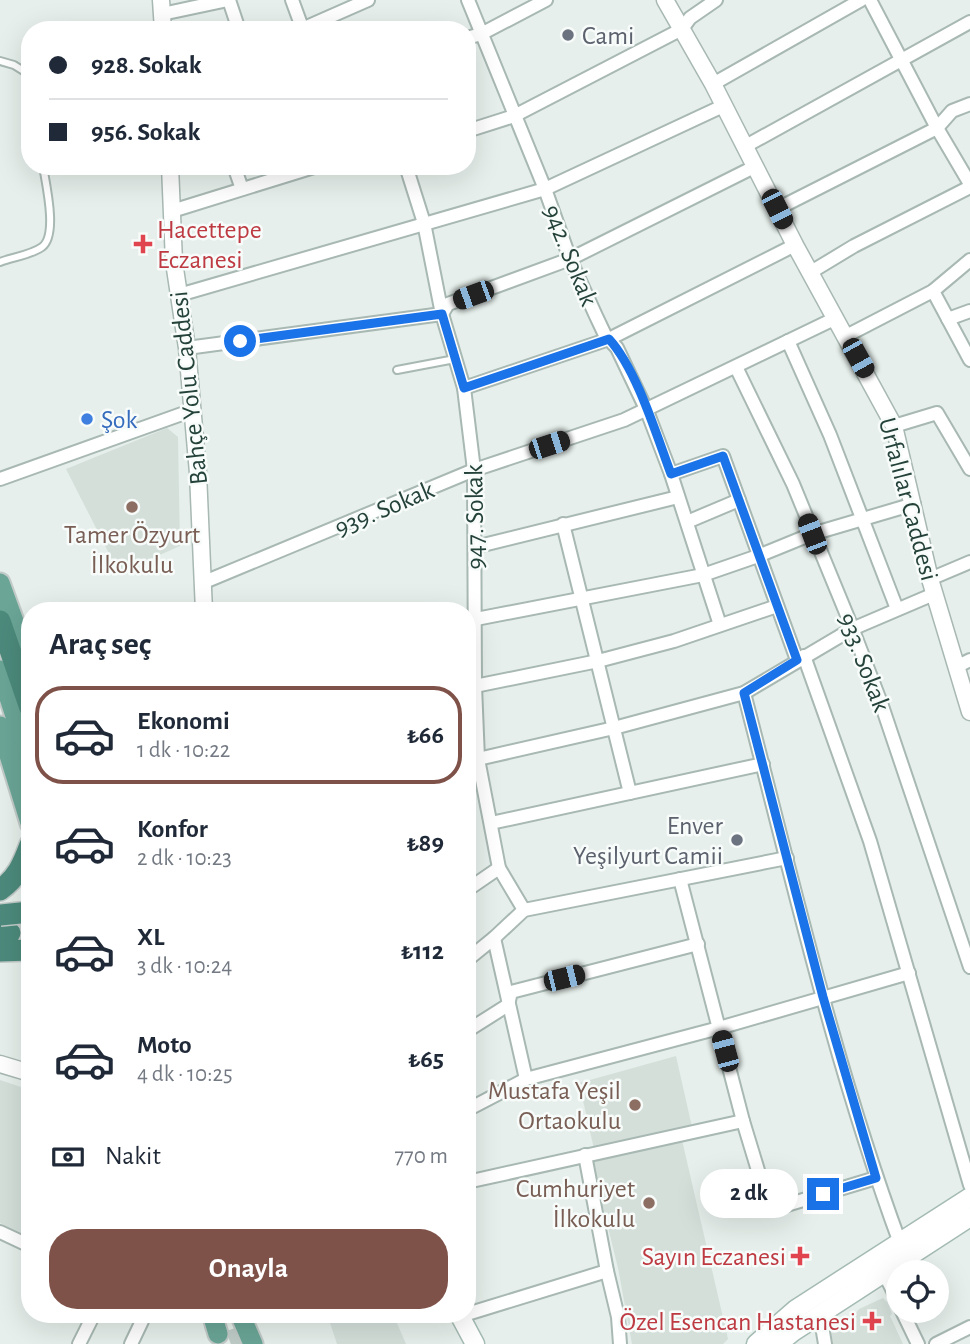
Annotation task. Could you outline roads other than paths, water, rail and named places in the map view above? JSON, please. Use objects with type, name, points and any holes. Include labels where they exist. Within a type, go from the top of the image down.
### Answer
[{"type":"highway","points":[[0,621],[21,682]]},
{"type":"highway","points":[[0,890],[13,880],[21,868]]},
{"type":"highway","points":[[0,903],[21,908]]},
{"type":"main road","points":[[0,583],[21,640]]},
{"type":"main road","points":[[0,670],[21,734]]},
{"type":"main road","points":[[0,726],[21,794]]},
{"type":"main road","points":[[756,1344],[796,1309],[970,1197]]},
{"type":"main road","points":[[778,1344],[970,1217]]},
{"type":"main road","points":[[231,1323],[253,1344]]},
{"type":"main road","points":[[466,1323],[475,1344]]},
{"type":"street","points":[[162,15],[229,0],[236,21]]},
{"type":"street","points":[[292,0],[299,21]]},
{"type":"street","points":[[320,21],[368,0]]},
{"type":"street","name":"942. Sokak","points":[[468,0],[545,189],[570,259],[596,316],[617,348],[647,411],[671,474],[720,625]]},
{"type":"street","points":[[476,35],[547,0]]},
{"type":"street","name":"Urfalılar Caddesi","points":[[665,0],[713,84],[795,245],[894,426],[932,587],[963,664],[969,707]]},
{"type":"street","points":[[476,128],[514,116],[682,29],[690,18],[716,0]]},
{"type":"street","points":[[713,84],[861,0]]},
{"type":"street","points":[[811,272],[854,246],[970,186],[870,0]]},
{"type":"street","points":[[744,147],[970,22]]},
{"type":"street","points":[[777,209],[937,128],[952,111],[970,104]]},
{"type":"street","points":[[179,295],[545,189],[723,106]]},
{"type":"street","points":[[187,348],[442,314],[449,304],[570,259],[754,167]]},
{"type":"street","name":"Bahçe Yolu Caddesi","points":[[170,175],[174,262],[187,348],[198,473],[203,602]]},
{"type":"street","points":[[237,175],[242,189]]},
{"type":"street","points":[[172,211],[288,175]]},
{"type":"street","name":"947. Sokak","points":[[409,175],[424,223],[442,314],[464,388],[474,470],[476,602]]},
{"type":"street","points":[[464,388],[609,339],[795,245]]},
{"type":"street","points":[[846,336],[933,291],[970,260]]},
{"type":"street","points":[[933,291],[970,360]]},
{"type":"street","points":[[948,319],[970,311]]},
{"type":"street","name":"939. Sokak","points":[[202,583],[474,470],[647,411],[836,318]]},
{"type":"street","points":[[788,341],[830,435],[897,609]]},
{"type":"street","name":"933. Sokak","points":[[736,367],[775,443],[881,703],[970,967]]},
{"type":"street","points":[[0,478],[193,411]]},
{"type":"street","points":[[894,426],[937,414],[970,469]]},
{"type":"street","points":[[671,474],[723,456],[777,606],[801,658],[870,841],[970,1185]]},
{"type":"street","points":[[475,547],[678,497]]},
{"type":"street","points":[[687,522],[739,500]]},
{"type":"street","points":[[476,619],[703,575],[812,534],[914,504]]},
{"type":"street","points":[[563,524],[630,793]]},
{"type":"street","points":[[478,759],[614,728],[744,693],[852,629],[897,609],[970,562]]},
{"type":"street","points":[[476,686],[598,662],[674,641],[777,606]]},
{"type":"street","points":[[744,693],[823,997],[876,1178],[900,1242]]},
{"type":"street","name":"947. Sokak","points":[[476,710],[478,759],[499,868],[524,910]]},
{"type":"street","points":[[491,823],[763,764]]},
{"type":"street","points":[[476,953],[524,910],[787,858]]},
{"type":"street","points":[[476,884],[499,868]]},
{"type":"street","points":[[680,879],[743,1121],[770,1210],[876,1178]]},
{"type":"street","points":[[494,939],[526,1079]]},
{"type":"street","points":[[476,1025],[508,1005],[510,992],[698,944]]},
{"type":"street","points":[[476,1105],[526,1079],[719,1028],[909,973]]},
{"type":"street","points":[[0,1064],[21,1070]]},
{"type":"street","points":[[476,1180],[743,1121]]},
{"type":"street","points":[[585,1155],[618,1317],[620,1344]]},
{"type":"street","points":[[0,1232],[21,1242]]},
{"type":"street","points":[[476,1311],[607,1271]]},
{"type":"street","points":[[884,1273],[886,1277]]},
{"type":"street","points":[[820,1314],[825,1344]]},
{"type":"street","points":[[79,1344],[90,1323]]},
{"type":"street","points":[[131,1344],[141,1323]]},
{"type":"street","points":[[908,1323],[918,1344]]},
{"type":"street","points":[[936,1344],[970,1327]]},
{"type":"lane","points":[[0,61],[21,69]]},
{"type":"lane","points":[[0,262],[38,249],[49,237],[51,227],[44,175]]},
{"type":"lane","points":[[397,370],[455,359]]},
{"type":"tunnel","points":[[10,933],[21,929]]},
{"type":"tunnel","points":[[235,1328],[241,1344]]},
{"type":"place","name":"Cami","points":[[568,35]]},
{"type":"place","name":"Hacettepe Eczanesi","points":[[143,244]]},
{"type":"place","name":"Şok","points":[[87,419]]},
{"type":"place","name":"Tamer Özyurt İlkokulu","points":[[132,507]]},
{"type":"place","name":"Enver Yeşilyurt Camii","points":[[737,840]]},
{"type":"place","name":"Mustafa Yeşil Ortaokulu","points":[[635,1105]]},
{"type":"place","name":"Cumhuriyet İlkokulu","points":[[649,1203]]},
{"type":"place","name":"Sayın Eczanesi","points":[[800,1256]]},
{"type":"place","name":"Özel Esencan Hastanesi","points":[[872,1321]]}]
